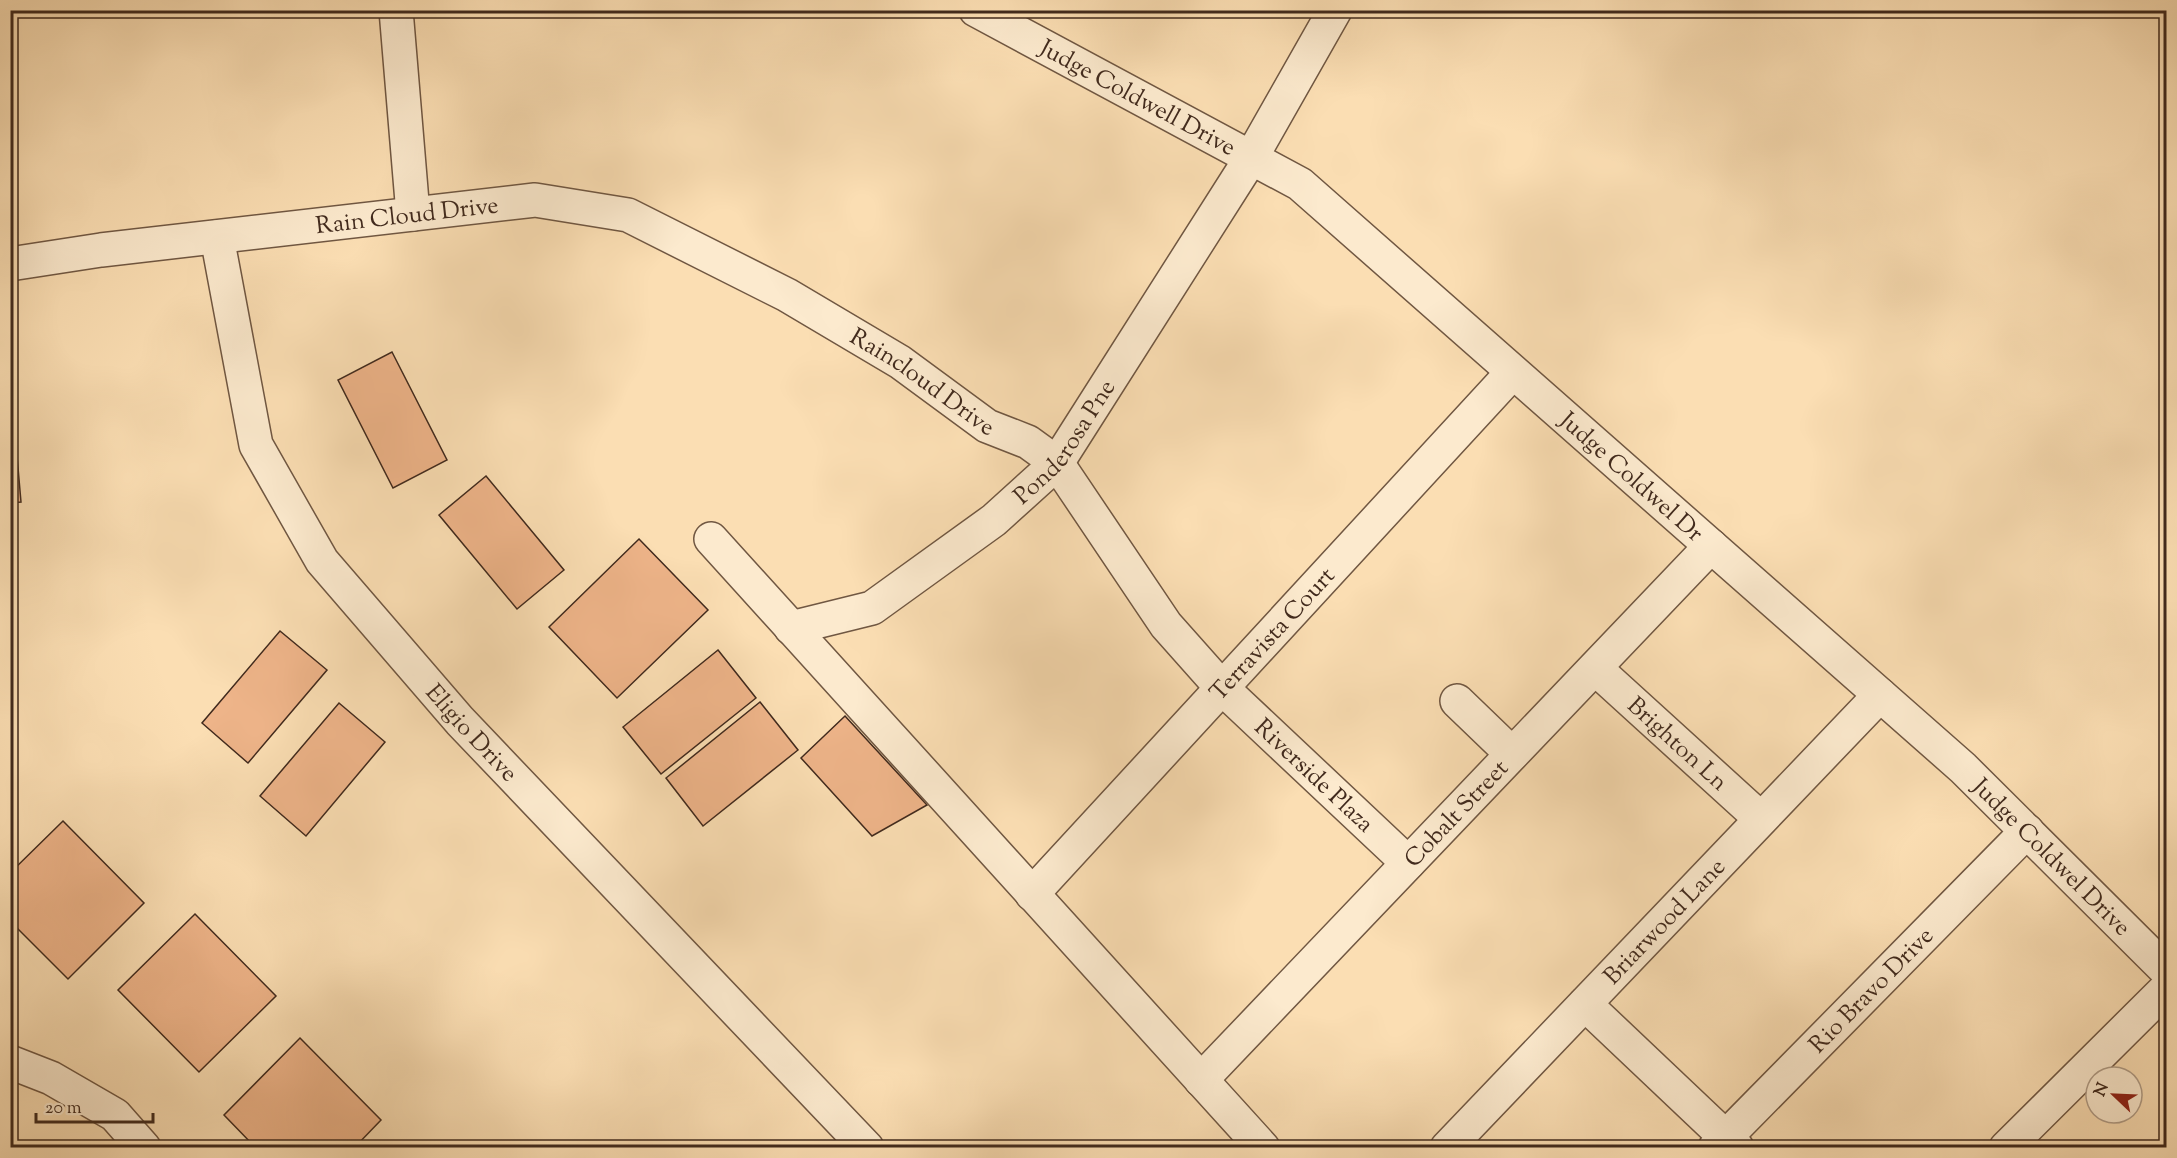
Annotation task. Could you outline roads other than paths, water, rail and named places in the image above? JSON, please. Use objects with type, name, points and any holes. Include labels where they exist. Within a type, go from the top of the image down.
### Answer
[{"type":"street","points":[[396,10],[413,214]]},
{"type":"street","name":"Judge Coldwell Drive","points":[[976,10],[1300,184]]},
{"type":"street","name":"Ponderosa Pne","points":[[791,628],[872,608],[994,520],[1057,463],[1251,158],[1335,10]]},
{"type":"street","name":"Judge Coldwel Dr","points":[[1300,184],[1963,768]]},
{"type":"street","name":"Rain Cloud Drive","points":[[10,264],[101,250],[534,200],[628,215],[787,295]]},
{"type":"street","name":"Eligio Drive","points":[[217,237],[256,445],[322,561],[460,721],[867,1148]]},
{"type":"street","name":"Raincloud Drive","points":[[787,295],[900,362],[987,426],[1028,442],[1057,463]]},
{"type":"street","name":"Terravista Court","points":[[1032,894],[1512,373]]},
{"type":"street","name":"Riverside Plaza","points":[[1057,463],[1166,625],[1222,688],[1408,863]]},
{"type":"street","points":[[711,539],[1263,1148]]},
{"type":"street","name":"Cobalt Street","points":[[1201,1080],[1711,546]]},
{"type":"street","name":"Brighton Ln","points":[[1595,668],[1761,819]]},
{"type":"street","name":"Briarwood Lane","points":[[1447,1148],[1880,695]]},
{"type":"street","points":[[1457,701],[1512,754]]},
{"type":"street","name":"Judge Coldwel Drive","points":[[1963,768],[2166,970]]},
{"type":"street","name":"Rio Bravo Drive","points":[[1726,1144],[2027,831]]},
{"type":"street","points":[[2006,1148],[2166,988]]},
{"type":"street","points":[[1585,1004],[1726,1144]]},
{"type":"street","points":[[10,1062],[51,1078],[115,1115],[144,1148]]}]
